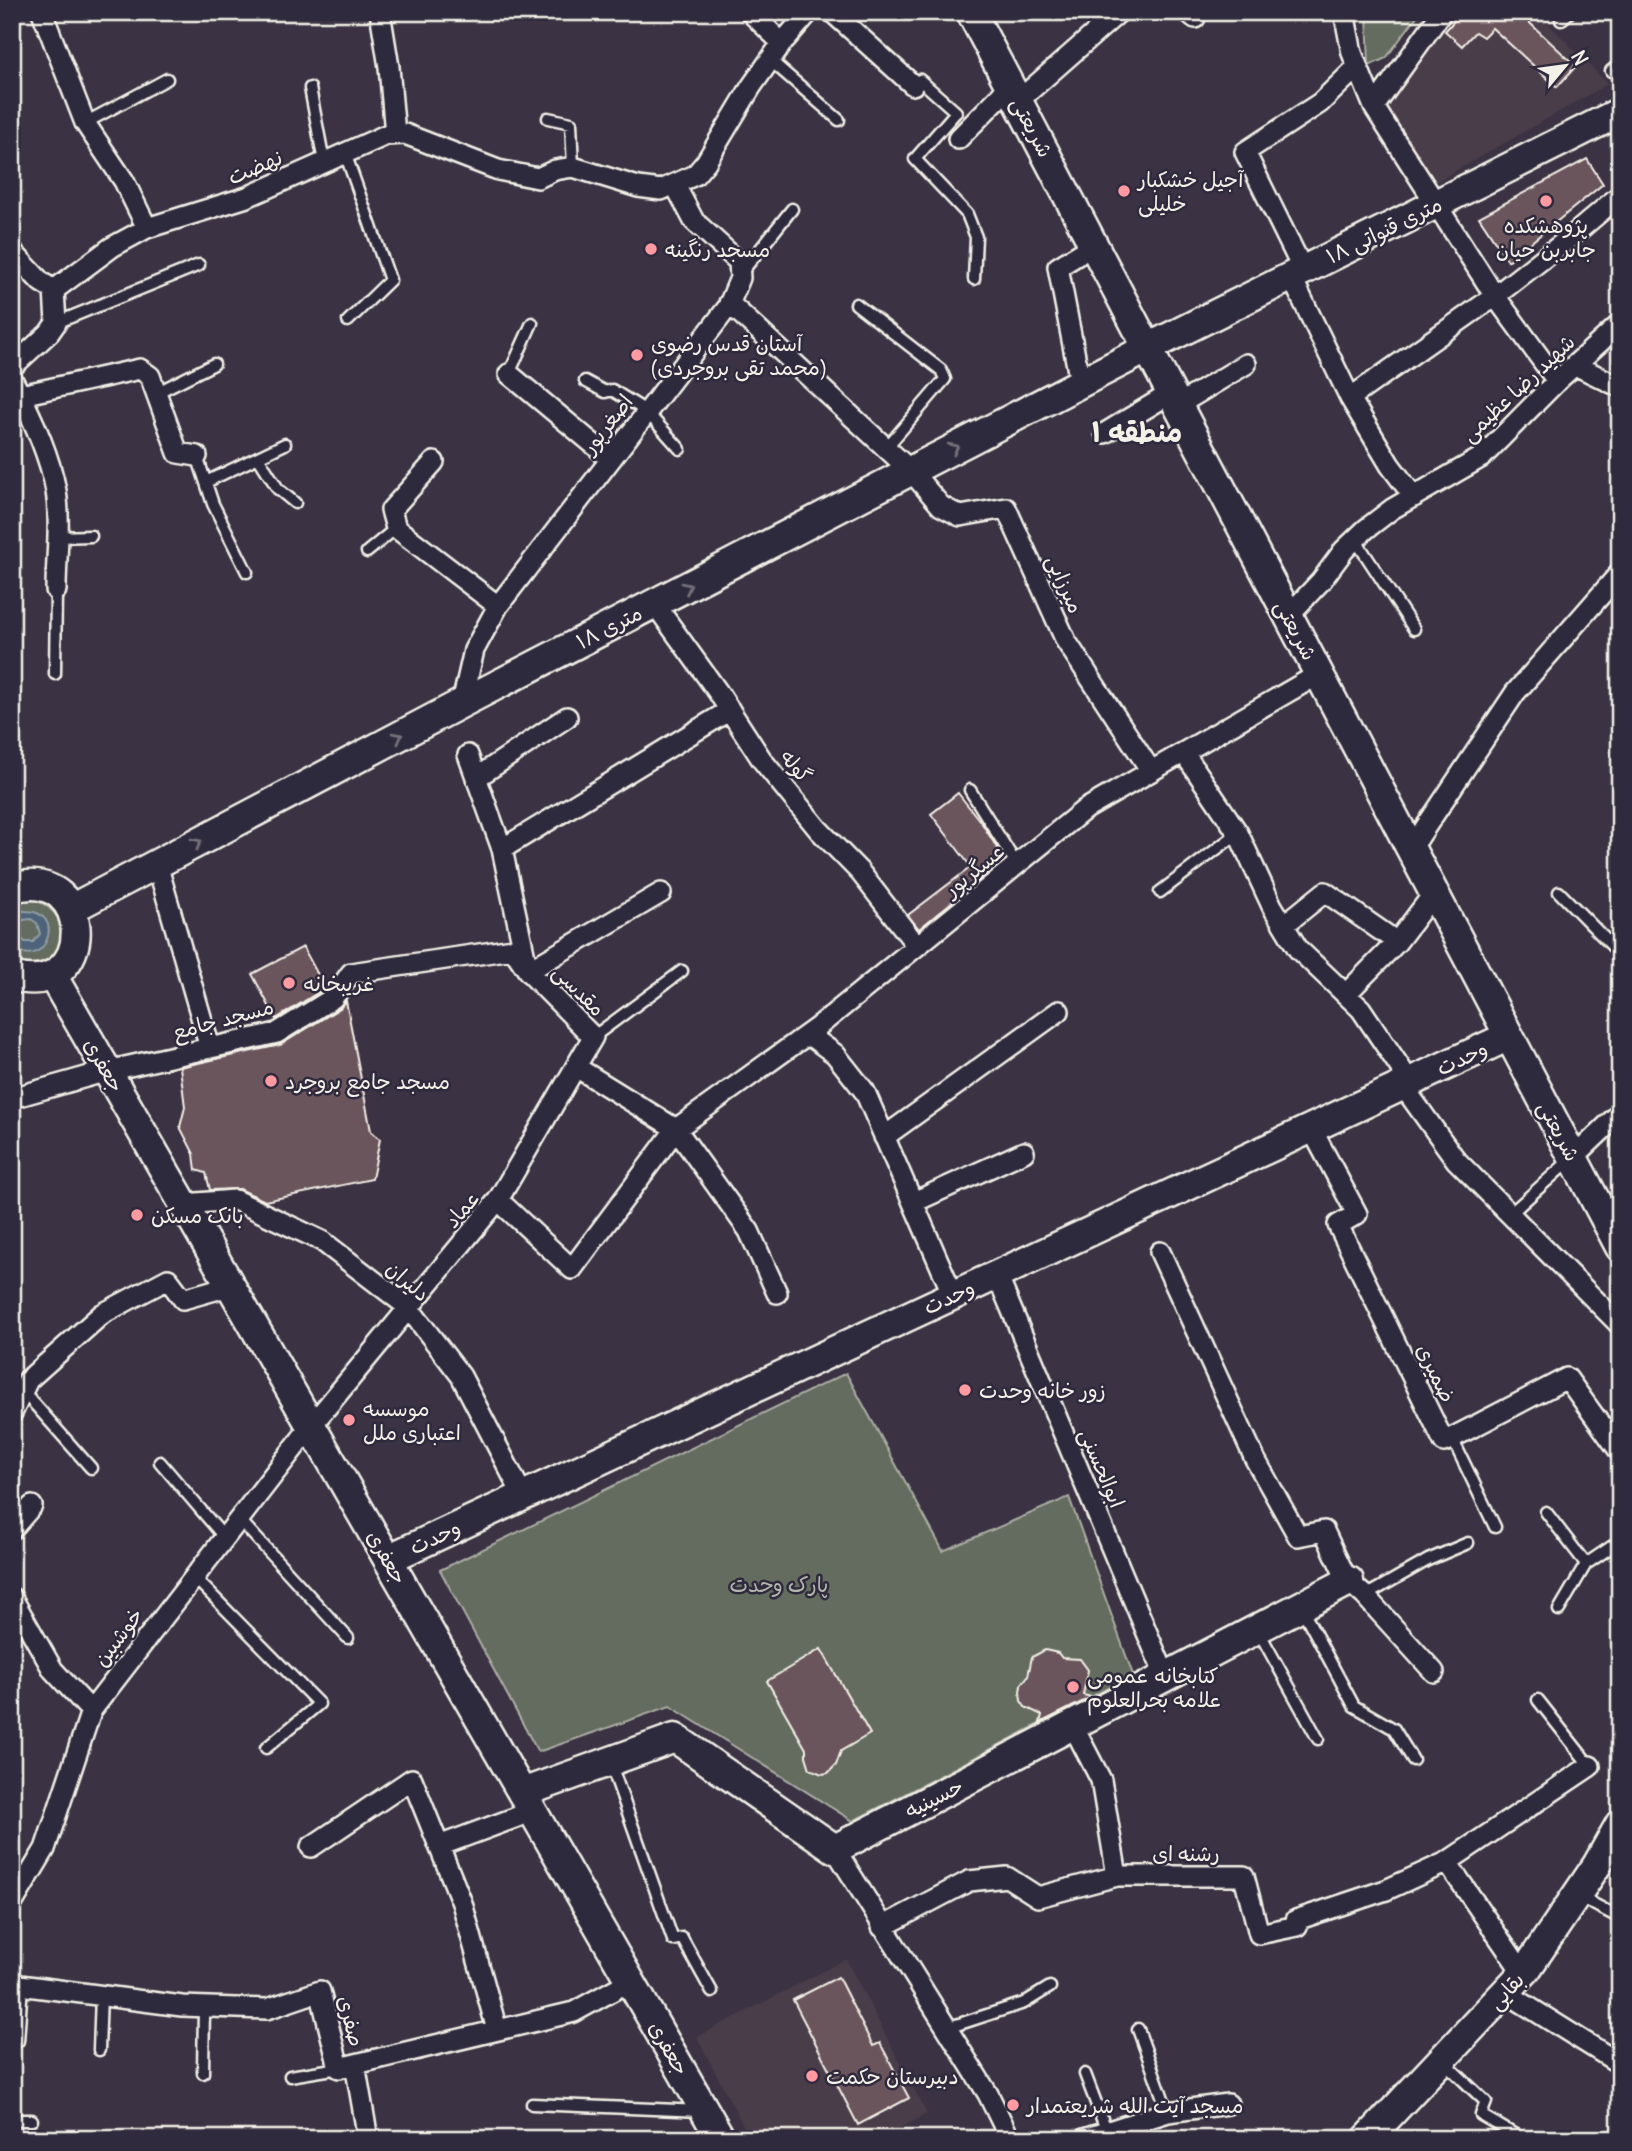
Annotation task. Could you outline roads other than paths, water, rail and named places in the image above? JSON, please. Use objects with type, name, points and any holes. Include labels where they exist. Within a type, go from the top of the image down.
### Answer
[{"type":"street","points":[[43,12],[85,123],[124,181],[147,228]]},
{"type":"street","points":[[380,12],[396,134],[405,134],[498,170],[538,178],[555,170],[573,167],[638,187],[661,190],[695,175],[706,162],[751,87],[782,43],[809,12]]},
{"type":"street","points":[[750,12],[782,43]]},
{"type":"street","points":[[832,12],[913,85]]},
{"type":"street","name":"شریعتی","points":[[971,12],[1620,1247]]},
{"type":"street","points":[[958,139],[1119,12]]},
{"type":"street","points":[[1344,12],[1357,67],[1374,107],[1434,205],[1495,296],[1558,381]]},
{"type":"street","points":[[1374,107],[1442,12]]},
{"type":"street","points":[[1357,67],[1320,103],[1245,152],[1349,398],[1390,465],[1414,497]]},
{"type":"street","name":"۱۸ متری قنواتی","points":[[1148,348],[1620,112]]},
{"type":"street","name":"نهضت","points":[[54,290],[111,247],[147,228],[247,197],[386,135],[396,134]]},
{"type":"street","points":[[675,186],[694,221],[739,262],[740,275]]},
{"type":"street","points":[[1349,398],[1495,296],[1620,195]]},
{"type":"street","points":[[1080,382],[1058,267],[1094,245]]},
{"type":"street","points":[[12,251],[41,282],[54,290],[56,323],[12,367]]},
{"type":"street","name":"اصغرپور","points":[[462,703],[474,650],[498,606],[729,303],[740,275]]},
{"type":"street","points":[[729,303],[911,471]]},
{"type":"street","name":"شهید رضا عظیمی","points":[[1289,616],[1355,539],[1392,509],[1482,457],[1620,324]]},
{"type":"street","name":"۱۸ متری","points":[[71,909],[1148,348]]},
{"type":"street","points":[[1105,433],[1246,364]]},
{"type":"street","points":[[1575,365],[1620,387]]},
{"type":"street","points":[[56,590],[58,516],[55,490],[47,456],[16,387],[139,369],[150,376],[178,453],[197,456]]},
{"type":"street","points":[[509,374],[610,458]]},
{"type":"street","points":[[434,462],[391,510],[396,528],[498,606]]},
{"type":"street","name":"میرزایی","points":[[911,471],[942,506],[960,516],[1006,508],[1066,641],[1151,771]]},
{"type":"street","points":[[1411,849],[1515,693],[1618,578]]},
{"type":"street","name":"گوله","points":[[654,603],[762,760],[818,829],[860,872],[917,946]]},
{"type":"street","name":"عسگرپور","points":[[676,1129],[806,1036],[1084,810],[1319,674]]},
{"type":"street","points":[[502,849],[730,710]]},
{"type":"street","points":[[476,778],[567,717]]},
{"type":"street","points":[[1184,753],[1238,833],[1272,906],[1298,949],[1361,1009],[1456,1160],[1620,1325]]},
{"type":"street","name":"مقدسی","points":[[468,755],[502,849],[528,971],[593,1037],[498,1200]]},
{"type":"street","points":[[157,864],[210,1048]]},
{"type":"street","points":[[12,888],[27,884],[53,890],[71,909],[77,924],[73,953],[52,975],[23,980],[12,976]]},
{"type":"street","points":[[1284,925],[1325,892],[1396,942]]},
{"type":"street","points":[[528,971],[661,893]]},
{"type":"street","points":[[1346,994],[1396,942],[1434,893]]},
{"type":"street","name":"مسجد جامع","points":[[12,1098],[107,1071],[277,1033],[333,998],[351,973],[513,949],[528,971]]},
{"type":"street","name":"جعفری","points":[[52,975],[721,2139]]},
{"type":"street","points":[[884,1137],[1059,1011]]},
{"type":"street","points":[[806,1036],[835,1054],[865,1092],[953,1295]]},
{"type":"street","name":"وحدت","points":[[388,1559],[1509,1036]]},
{"type":"street","points":[[576,1067],[676,1129],[748,1231],[777,1293]]},
{"type":"street","points":[[1573,1158],[1620,1113]]},
{"type":"street","name":"ضمیری","points":[[1311,1128],[1357,1214],[1338,1225],[1444,1442],[1452,1438]]},
{"type":"street","name":"عماد","points":[[312,1426],[498,1200],[572,1269],[676,1129]]},
{"type":"street","points":[[914,1202],[1024,1152]]},
{"type":"street","name":"دلیران","points":[[184,1205],[235,1200],[321,1241],[408,1307],[461,1376],[523,1496]]},
{"type":"street","points":[[1160,1252],[1255,1459],[1298,1535],[1324,1531],[1357,1589],[1434,1672]]},
{"type":"street","name":"ابوالحسنی","points":[[997,1275],[1166,1678]]},
{"type":"street","points":[[12,1413],[19,1389],[102,1314],[168,1279],[183,1299],[229,1286]]},
{"type":"street","points":[[1452,1438],[1567,1378],[1620,1452]]},
{"type":"street","name":"خوشبین","points":[[12,1905],[45,1849],[91,1711],[223,1537],[312,1426]]},
{"type":"street","points":[[12,1529],[32,1506]]},
{"type":"street","name":"حسینیه","points":[[835,1849],[1301,1607],[1357,1589]]},
{"type":"street","points":[[12,1598],[53,1670],[91,1711]]},
{"type":"street","points":[[1073,1726],[1101,1780],[1117,1876]]},
{"type":"street","points":[[439,1846],[610,1762],[675,1738],[835,1849],[988,2094],[1010,2139]]},
{"type":"street","points":[[1590,1766],[1447,1862],[1514,1983],[1620,2064]]},
{"type":"street","points":[[311,1847],[412,1779],[462,1903],[497,2030]]},
{"type":"street","name":"بقایی","points":[[1367,2139],[1514,1983],[1576,1896],[1620,1824]]},
{"type":"street","name":"رشنه ای","points":[[882,1927],[969,1881],[1007,1877],[1038,1897],[1117,1876],[1244,1876],[1259,1934],[1297,1926],[1296,1920],[1386,1891],[1447,1862]]},
{"type":"street","name":"صفری","points":[[17,1984],[204,2007],[267,2009],[320,1991],[347,2066],[573,2012],[630,1981]]},
{"type":"street","points":[[347,2066],[368,2139]]},
{"type":"street","points":[[1084,2139],[1168,2112],[1228,2104]]},
{"type":"lane","points":[[1561,20],[1570,12]]},
{"type":"lane","points":[[770,60],[839,121]]},
{"type":"lane","points":[[85,123],[167,79]]},
{"type":"lane","points":[[913,85],[920,80],[956,112],[915,159],[967,214],[976,237],[974,279]]},
{"type":"lane","points":[[310,88],[324,162]]},
{"type":"lane","points":[[548,118],[572,123],[573,167]]},
{"type":"lane","points":[[345,153],[390,280],[348,321]]},
{"type":"lane","points":[[740,275],[792,209]]},
{"type":"lane","points":[[56,323],[199,265]]},
{"type":"lane","points":[[856,304],[941,370],[945,379],[886,448]]},
{"type":"lane","points":[[509,374],[532,323]]},
{"type":"lane","points":[[156,394],[214,364]]},
{"type":"lane","points":[[585,381],[605,392],[612,390],[646,411],[680,449]]},
{"type":"lane","points":[[206,482],[285,444]]},
{"type":"lane","points":[[197,456],[213,504],[247,572]]},
{"type":"lane","points":[[258,457],[278,489],[295,503]]},
{"type":"lane","points":[[368,552],[396,528]]},
{"type":"lane","points":[[56,537],[91,536]]},
{"type":"lane","points":[[1355,539],[1414,629]]},
{"type":"lane","points":[[55,674],[56,590]]},
{"type":"lane","points":[[971,789],[1017,865]]},
{"type":"lane","points":[[1160,892],[1238,833]]},
{"type":"lane","points":[[1559,892],[1620,954]]},
{"type":"lane","points":[[593,1037],[682,971]]},
{"type":"lane","points":[[1510,1214],[1573,1158]]},
{"type":"lane","points":[[19,1389],[92,1468]]},
{"type":"lane","points":[[1452,1438],[1495,1527]]},
{"type":"lane","points":[[160,1462],[223,1537]]},
{"type":"lane","points":[[1546,1512],[1586,1564]]},
{"type":"lane","points":[[238,1518],[348,1638]]},
{"type":"lane","points":[[1559,1610],[1586,1564],[1620,1541]]},
{"type":"lane","points":[[1357,1589],[1468,1543]]},
{"type":"lane","points":[[194,1576],[318,1704],[266,1748]]},
{"type":"lane","points":[[1301,1607],[1354,1706],[1394,1729],[1413,1760]]},
{"type":"lane","points":[[1257,1630],[1318,1739]]},
{"type":"lane","points":[[1538,1700],[1590,1766]]},
{"type":"lane","points":[[610,1762],[674,1940],[682,1938],[712,1992]]},
{"type":"lane","points":[[1576,1896],[1620,1918]]},
{"type":"lane","points":[[17,1984],[18,2041]]},
{"type":"lane","points":[[947,2028],[1024,2003],[1050,1987]]},
{"type":"lane","points":[[99,2050],[101,1996]]},
{"type":"lane","points":[[202,2073],[204,2007]]},
{"type":"lane","points":[[1138,2029],[1168,2112]]},
{"type":"lane","points":[[1441,2060],[1486,2102],[1482,2115],[1522,2139]]},
{"type":"lane","points":[[290,2076],[347,2066]]},
{"type":"lane","points":[[1084,2074],[1107,2132]]},
{"type":"lane","points":[[532,2104],[706,2112]]},
{"type":"lane","points":[[12,2120],[32,2120]]},
{"type":"water","points":[[23,911],[37,913],[46,920],[49,929],[42,948],[34,953],[24,953],[12,946],[12,918]],"holes":[[[31,919],[37,923],[40,934],[33,942],[25,942],[17,934],[17,926],[23,920]]]},
{"type":"place","name":"آجیل خشکبار خلیلی","points":[[1124,191]]},
{"type":"place","name":"پژوهشکده جابربن حیان","points":[[1546,201]]},
{"type":"place","name":"مسجد رنگینه","points":[[651,249]]},
{"type":"place","name":"آستان قدس رضوی (محمد تقی بروجردی)","points":[[637,355]]},
{"type":"place","name":"غریبخانه","points":[[289,983]]},
{"type":"place","name":"مسجد جامع بروجرد","points":[[271,1081]]},
{"type":"place","name":"بانک مسکن","points":[[137,1215]]},
{"type":"place","name":"زور خانه وحدت","points":[[965,1390]]},
{"type":"place","name":"موسسه اعتباری ملل","points":[[349,1420]]},
{"type":"place","name":"کتابخانه عمومی علامه بحرالعلوم","points":[[1073,1687]]},
{"type":"place","name":"دبیرستان حکمت","points":[[812,2076]]},
{"type":"place","name":"مسجد آیت الله شریعتمدار","points":[[1013,2105]]},
{"type":"district","name":"منطقه ۱","points":[[1137,432]]},
{"type":"park label","name":"پارک وحدت","points":[[779,1584]]}]
